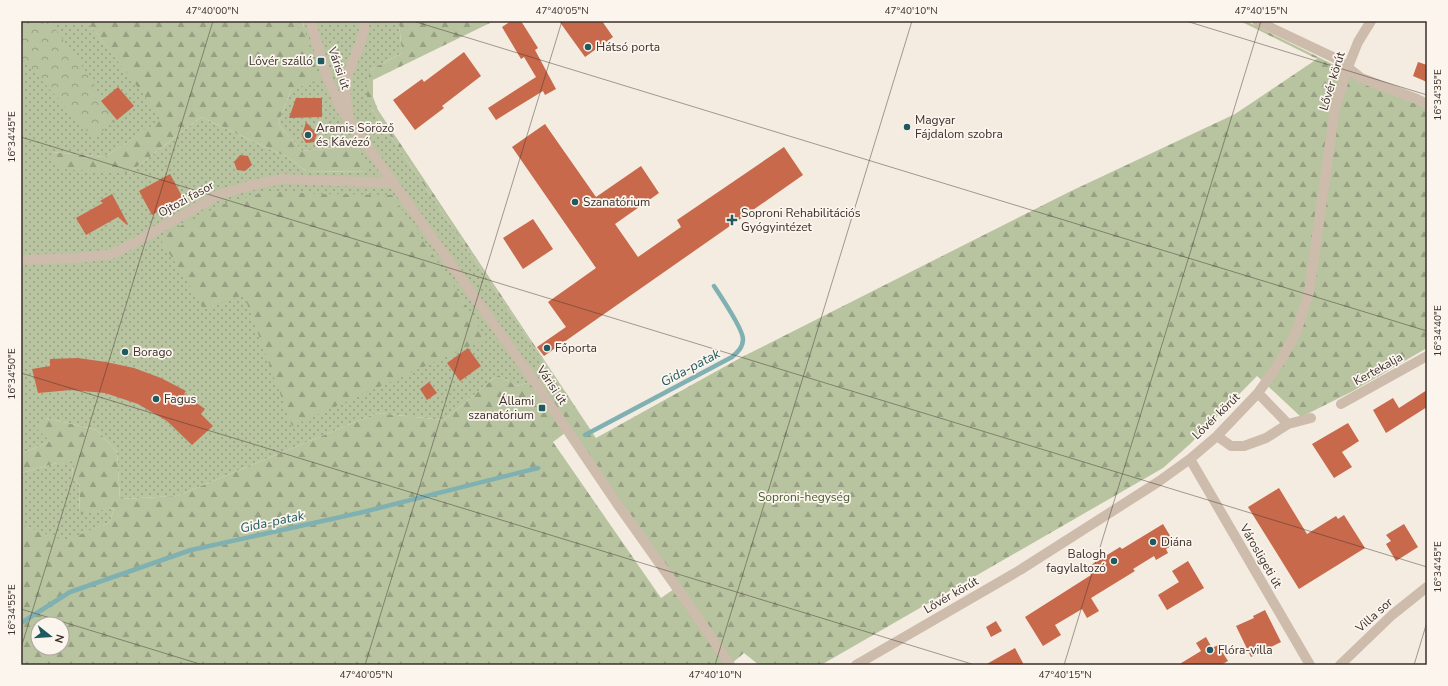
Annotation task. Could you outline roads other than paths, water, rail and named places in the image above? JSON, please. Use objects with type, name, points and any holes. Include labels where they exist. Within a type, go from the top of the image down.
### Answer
[{"type":"street","name":"Várisi út","points":[[312,21],[311,23],[334,96],[349,120],[532,378],[618,506],[730,665]]},
{"type":"street","name":"Várisi út","points":[[349,120],[346,100],[346,83],[362,35],[365,24],[364,21]]},
{"type":"street","points":[[1257,21],[1337,59],[1360,78],[1427,104]]},
{"type":"street","name":"Lővér körút","points":[[856,665],[1020,570],[1158,482],[1190,459],[1216,436],[1258,393],[1278,365],[1296,333],[1309,292],[1335,108],[1348,67],[1358,42],[1371,21]]},
{"type":"street","name":"Ojtozi fasor","points":[[21,260],[77,258],[112,254],[218,195],[252,185],[282,179],[393,183]]},
{"type":"street","name":"Kertekalja","points":[[1341,404],[1427,356]]},
{"type":"street","points":[[1258,393],[1288,424]]},
{"type":"street","points":[[1216,436],[1231,446],[1244,446],[1266,438],[1288,424],[1311,418]]},
{"type":"street","name":"Városligeti út","points":[[1190,459],[1310,665]]},
{"type":"street","name":"Villa sor","points":[[1340,665],[1392,615],[1427,587]]},
{"type":"waterway","name":"Gida-patak","points":[[585,435],[732,357],[738,351],[743,342],[742,335],[731,312],[714,286]]},
{"type":"waterway","name":"Gida-patak","points":[[21,623],[70,592],[191,550],[359,513],[538,468]]},
{"type":"place","name":"Hátsó porta","points":[[588,47]]},
{"type":"place","name":"Lővér szálló","points":[[321,61]]},
{"type":"place","name":"Magyar Fájdalom szobra","points":[[907,127]]},
{"type":"place","name":"Aramis Söröző és Kávézó","points":[[308,135]]},
{"type":"place","name":"Szanatórium","points":[[575,202]]},
{"type":"place","name":"Soproni Rehabilitációs Gyógyintézet","points":[[732,220]]},
{"type":"place","name":"Főporta","points":[[547,348]]},
{"type":"place","name":"Borago","points":[[125,352]]},
{"type":"place","name":"Fagus","points":[[156,399]]},
{"type":"place","name":"Állami szanatórium","points":[[542,408]]},
{"type":"place","name":"Diána","points":[[1153,542]]},
{"type":"place","name":"Balogh fagylaltozó","points":[[1114,561]]},
{"type":"place","name":"Flóra-villa","points":[[1210,650]]},
{"type":"park label","name":"Soproni-hegység","points":[[804,497]]}]
